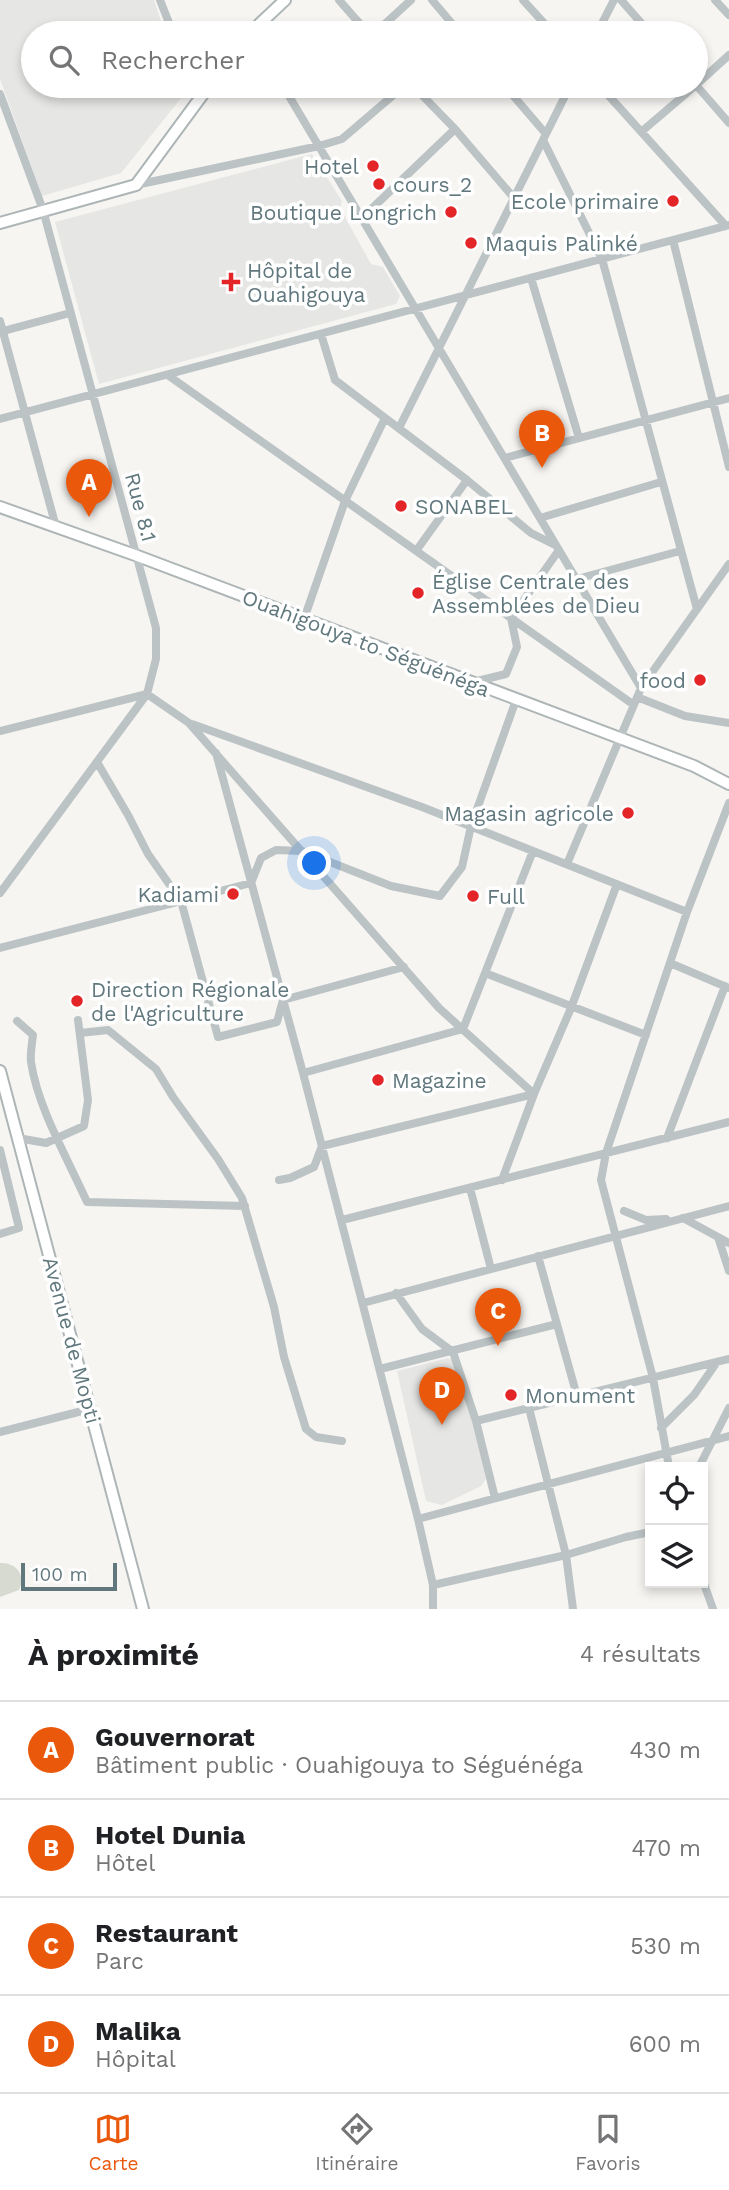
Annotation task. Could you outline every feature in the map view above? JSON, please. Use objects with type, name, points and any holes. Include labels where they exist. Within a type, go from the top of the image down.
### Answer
[{"type":"main road","points":[[263,21],[285,0]]},
{"type":"main road","points":[[0,223],[136,186],[200,98]]},
{"type":"main road","name":"Ouahigouya to Séguénéga","points":[[0,508],[135,555],[694,766],[729,784]]},
{"type":"main road","name":"Avenue de Mopti","points":[[0,1071],[143,1609]]},
{"type":"street","points":[[160,0],[168,21]]},
{"type":"street","points":[[339,0],[357,21]]},
{"type":"street","points":[[388,21],[411,0]]},
{"type":"street","points":[[432,0],[450,21]]},
{"type":"street","points":[[523,0],[542,21]]},
{"type":"street","points":[[603,21],[614,0]]},
{"type":"street","points":[[621,0],[639,21]]},
{"type":"street","points":[[716,0],[729,15]]},
{"type":"street","points":[[708,74],[729,55]]},
{"type":"street","name":"Rue 8.1","points":[[0,94],[43,211],[156,628],[156,659],[147,694],[0,893]]},
{"type":"street","points":[[290,98],[641,688]]},
{"type":"street","points":[[136,186],[341,139],[390,98]]},
{"type":"street","points":[[424,98],[514,198]]},
{"type":"street","points":[[514,98],[544,137],[602,259],[697,610]]},
{"type":"street","points":[[399,428],[564,98]]},
{"type":"street","points":[[0,419],[727,225],[611,98]]},
{"type":"street","points":[[641,132],[681,98]]},
{"type":"street","points":[[707,98],[729,123]]},
{"type":"street","points":[[362,218],[455,130]]},
{"type":"street","points":[[673,240],[729,467]]},
{"type":"street","points":[[531,278],[579,438]]},
{"type":"street","points":[[1,331],[70,313]]},
{"type":"street","points":[[0,321],[56,527]]},
{"type":"street","points":[[321,334],[335,380],[467,480],[531,533],[557,548]]},
{"type":"street","points":[[169,376],[511,618],[635,701],[685,716],[729,723]]},
{"type":"street","points":[[505,458],[729,398]]},
{"type":"street","points":[[304,619],[345,501],[385,418]]},
{"type":"street","points":[[416,551],[467,480]]},
{"type":"street","points":[[540,518],[661,482]]},
{"type":"street","points":[[471,683],[506,674],[517,647],[511,618],[557,548]]},
{"type":"street","points":[[577,579],[680,551]]},
{"type":"street","points":[[567,864],[641,688],[729,564]]},
{"type":"street","points":[[0,731],[147,694],[189,723],[439,1008],[534,1094]]},
{"type":"street","points":[[251,883],[261,858],[276,850],[302,851],[391,886],[440,896],[463,867],[471,826],[516,700]]},
{"type":"street","points":[[189,723],[471,826],[687,912]]},
{"type":"street","points":[[216,753],[380,1369],[433,1585],[433,1609]]},
{"type":"street","points":[[97,762],[148,854],[181,901],[218,1037],[277,1022],[283,1000]]},
{"type":"street","points":[[668,1462],[653,1378],[601,1180],[606,1153],[687,912],[729,803]]},
{"type":"street","points":[[463,1029],[533,851]]},
{"type":"street","points":[[0,947],[251,883]]},
{"type":"street","points":[[502,1180],[617,884]]},
{"type":"street","points":[[667,1138],[727,987],[670,963]]},
{"type":"street","points":[[283,1000],[404,967]]},
{"type":"street","points":[[485,973],[646,1035]]},
{"type":"street","points":[[18,1138],[37,1143],[55,1140],[84,1126],[88,1100],[78,1020]]},
{"type":"street","points":[[17,1021],[33,1035],[31,1061],[55,1140],[65,1152],[86,1202],[245,1206]]},
{"type":"street","points":[[303,1073],[463,1029]]},
{"type":"street","points":[[80,1033],[108,1030],[156,1069],[218,1159],[245,1206],[274,1307],[284,1357],[306,1429],[316,1437],[342,1441]]},
{"type":"street","points":[[322,1146],[534,1094]]},
{"type":"street","points":[[341,1220],[729,1122]]},
{"type":"street","points":[[279,1180],[314,1167],[322,1146]]},
{"type":"street","points":[[0,1150],[19,1228],[0,1234]]},
{"type":"street","points":[[470,1188],[491,1269]]},
{"type":"street","points":[[363,1303],[729,1206]]},
{"type":"street","points":[[624,1211],[646,1220],[684,1217],[729,1243]]},
{"type":"street","points":[[718,1237],[729,1270]]},
{"type":"street","points":[[538,1256],[577,1396]]},
{"type":"street","points":[[396,1293],[422,1329],[453,1352],[476,1421],[495,1498]]},
{"type":"street","points":[[380,1369],[557,1324]]},
{"type":"street","points":[[476,1421],[729,1359]]},
{"type":"street","points":[[661,1428],[694,1395],[717,1362]]},
{"type":"street","points":[[529,1408],[566,1555],[573,1609]]},
{"type":"street","points":[[702,1462],[729,1408]]},
{"type":"street","points":[[0,1432],[90,1409]]},
{"type":"street","points":[[418,1519],[729,1436]]},
{"type":"street","points":[[433,1585],[566,1555],[645,1533]]},
{"type":"street","points":[[706,1588],[713,1609]]},
{"type":"shaded area","points":[[0,0],[154,0],[161,21],[21,21],[21,98],[181,98],[121,173],[42,196],[0,79]]},
{"type":"shaded area","name":"Hôpital de Ouahigouya","points":[[312,154],[342,201],[340,208],[371,264],[383,267],[400,296],[396,304],[99,384],[55,222]]},
{"type":"shaded area","points":[[448,1358],[460,1363],[486,1479],[481,1486],[442,1505],[426,1501],[397,1371]]},
{"type":"shaded area","points":[[0,1563],[6,1563],[18,1570],[21,1584],[19,1590],[0,1597]]},
{"type":"place","name":"Hotel","points":[[373,166]]},
{"type":"place","name":"cours_2","points":[[379,184]]},
{"type":"place","name":"Ecole primaire","points":[[673,201]]},
{"type":"place","name":"Boutique Longrich","points":[[451,212]]},
{"type":"place","name":"Maquis Palinké","points":[[471,243]]},
{"type":"place","name":"Hôpital de Ouahigouya","points":[[231,282]]},
{"type":"place","name":"Hotel Dunia","points":[[542,468]]},
{"type":"place","name":"SONABEL","points":[[401,506]]},
{"type":"place","name":"Gouvernorat","points":[[89,517]]},
{"type":"place","name":"Église Centrale des Assemblées de Dieu","points":[[418,593]]},
{"type":"place","name":"food","points":[[700,680]]},
{"type":"place","name":"Magasin agricole","points":[[628,813]]},
{"type":"place","name":"Kadiami","points":[[233,894]]},
{"type":"place","name":"Full","points":[[473,896]]},
{"type":"place","name":"Direction Régionale de l'Agriculture","points":[[77,1001]]},
{"type":"place","name":"Magazine","points":[[378,1080]]},
{"type":"place","name":"Restaurant","points":[[498,1346]]},
{"type":"place","name":"Monument","points":[[511,1395]]},
{"type":"place","name":"Malika","points":[[442,1425]]}]
